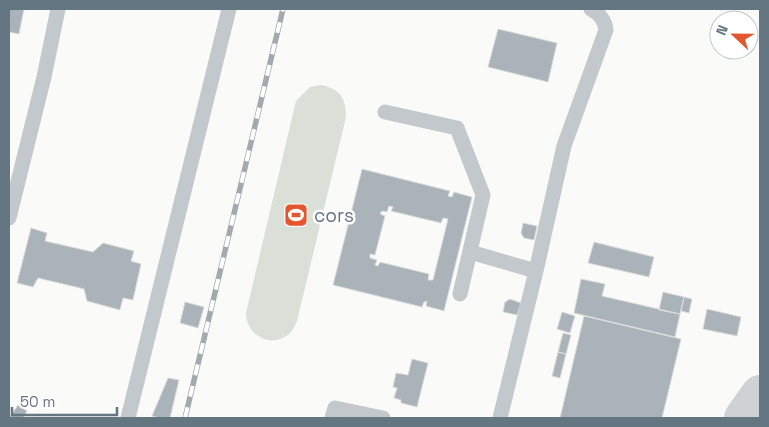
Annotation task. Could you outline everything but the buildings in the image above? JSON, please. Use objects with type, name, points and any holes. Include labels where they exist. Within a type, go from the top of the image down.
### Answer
[{"type":"lane","points":[[9,218],[44,77],[58,9]]},
{"type":"lane","points":[[128,418],[229,9]]},
{"type":"lane","points":[[500,418],[564,146],[606,30],[603,18],[599,13],[591,9]]},
{"type":"lane","points":[[385,112],[458,128],[483,195],[460,294]]},
{"type":"lane","points":[[470,252],[536,270]]},
{"type":"lane","points":[[332,418],[335,408],[383,418]]},
{"type":"shaded area","name":"cors","points":[[321,85],[338,92],[345,105],[346,117],[297,321],[289,334],[275,340],[267,340],[250,328],[246,313],[296,101],[310,87]]},
{"type":"taxiway","points":[[743,418],[760,394]]},
{"type":"railway","points":[[185,418],[283,9]]},
{"type":"place","name":"cors","points":[[296,215]]}]
